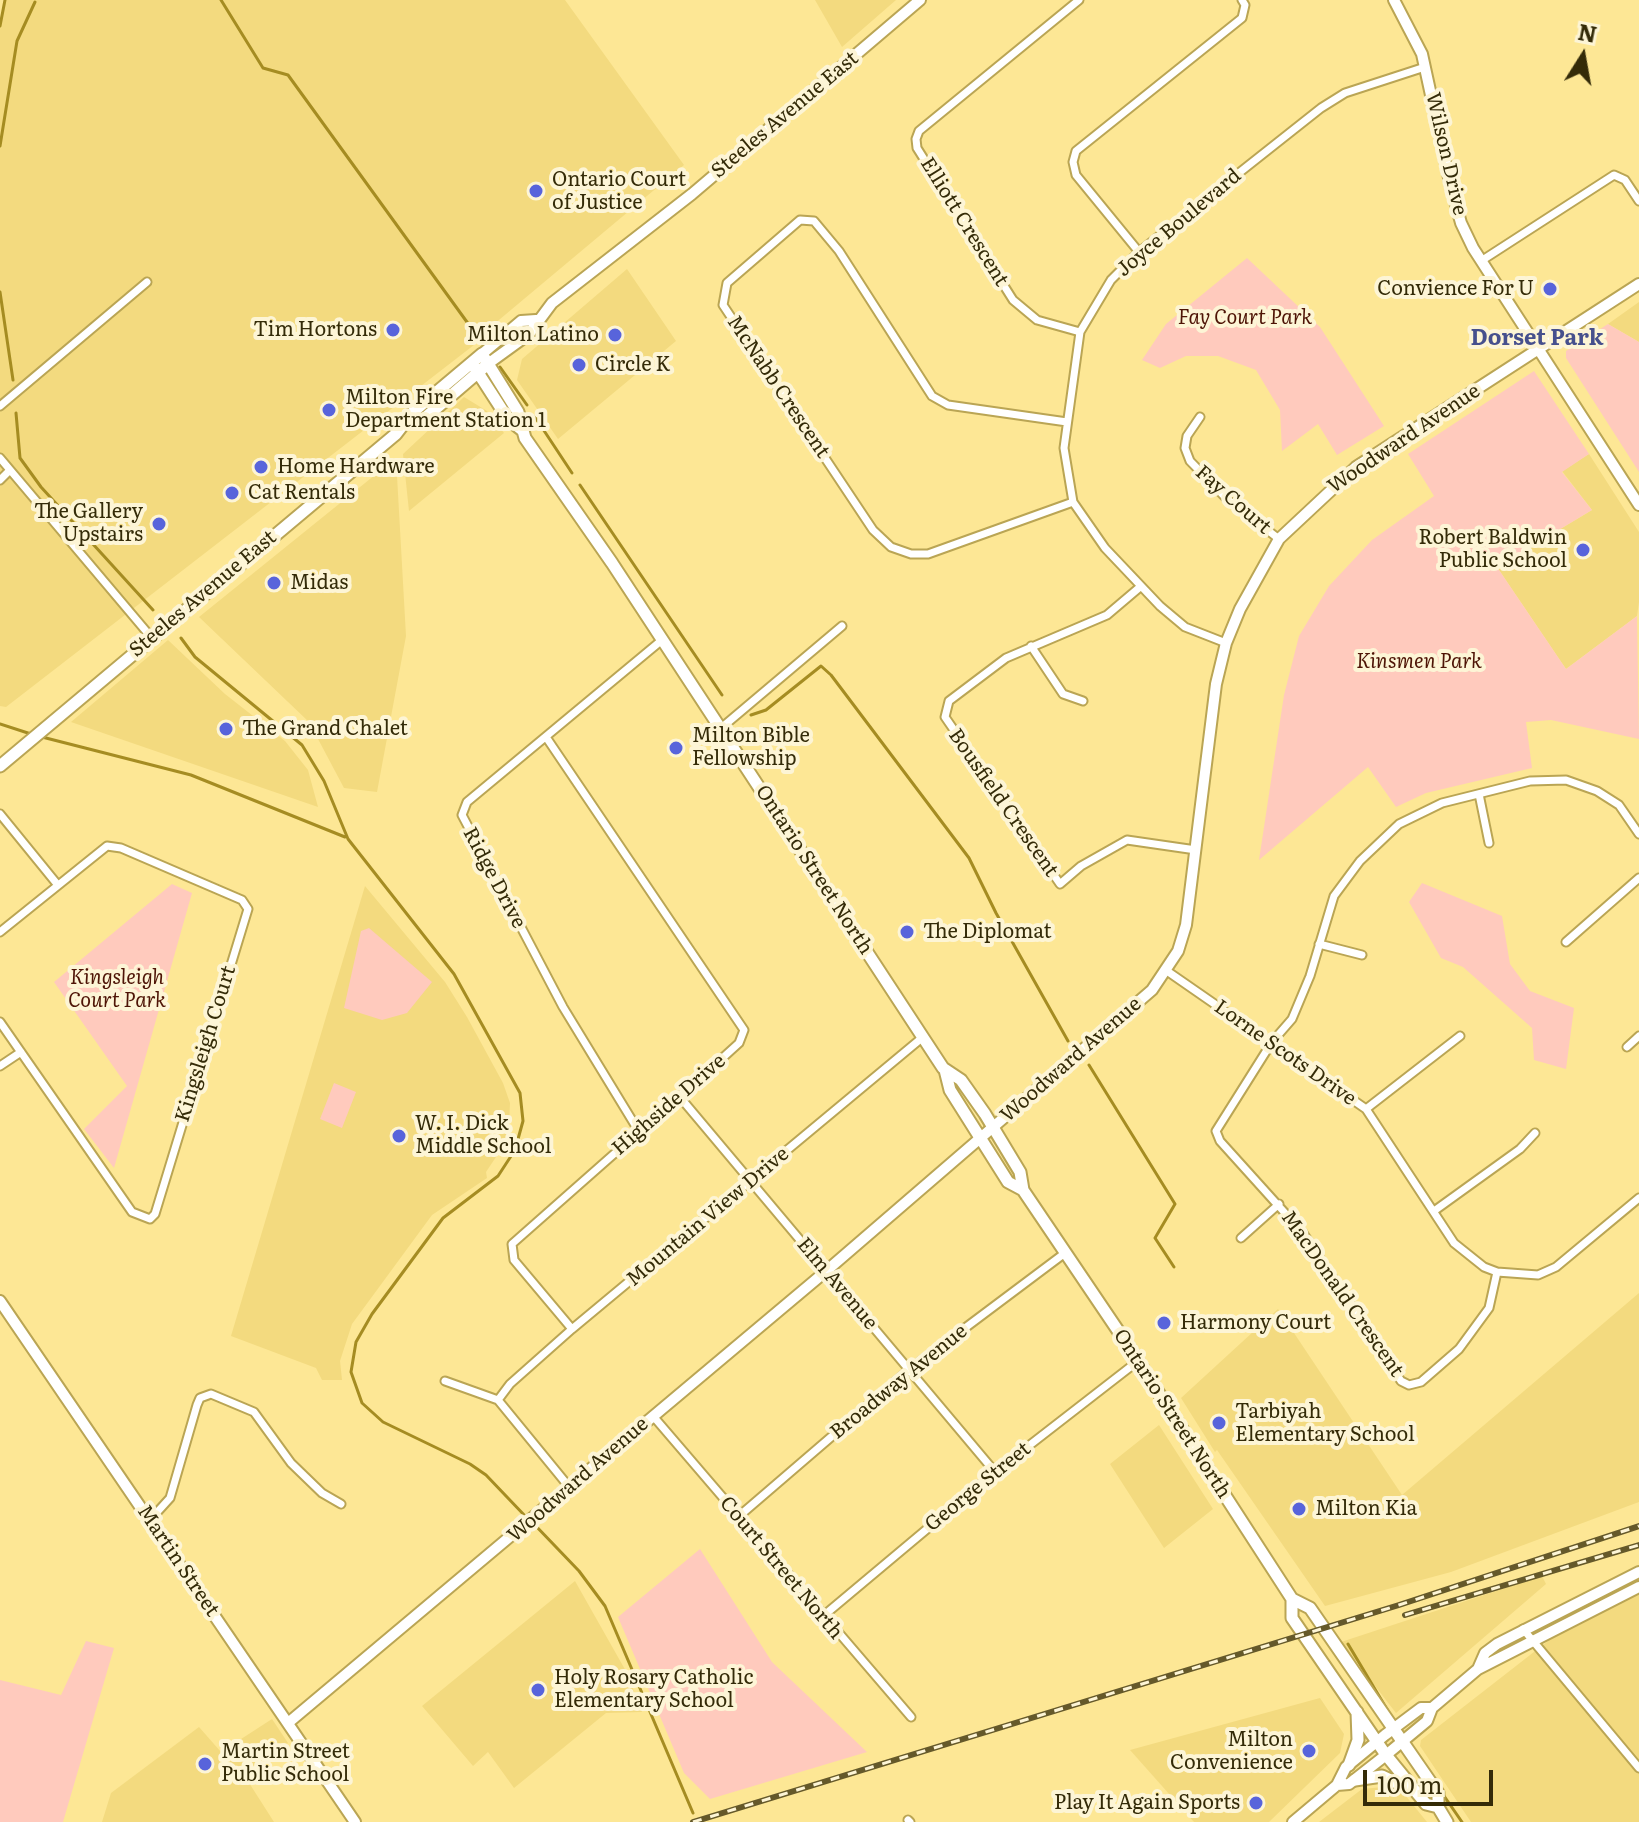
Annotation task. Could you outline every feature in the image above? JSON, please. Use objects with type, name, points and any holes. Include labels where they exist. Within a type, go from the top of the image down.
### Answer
[{"type":"main road","name":"Steeles Avenue East","points":[[0,766],[407,422],[419,423],[486,358]]},
{"type":"main road","name":"Ontario Street North","points":[[486,358],[518,412],[522,431]]},
{"type":"main road","name":"Ontario Street North","points":[[475,366],[508,419],[522,431],[662,640],[945,1070],[950,1090],[1008,1182],[1023,1190]]},
{"type":"main road","name":"Ontario Street North","points":[[945,1070],[961,1080],[993,1127],[1020,1172],[1023,1190],[1292,1599],[1310,1608],[1438,1793],[1438,1807],[1447,1822]]},
{"type":"main road","name":"Ontario Street North","points":[[1292,1599],[1292,1618],[1386,1755],[1417,1794]]},
{"type":"main road","points":[[1349,1765],[1358,1740],[1357,1712]]},
{"type":"main road","points":[[1355,1780],[1382,1776],[1417,1794],[1426,1804],[1438,1807]]},
{"type":"street","name":"Steeles Avenue East","points":[[486,358],[521,321],[536,320],[552,303],[701,186],[920,0]]},
{"type":"street","name":"Elliott Crescent","points":[[1079,0],[919,131],[916,139],[917,148],[1013,300],[1037,320],[1080,332]]},
{"type":"street","points":[[1139,252],[1076,175],[1073,162],[1076,151],[1242,18],[1245,5],[1242,0]]},
{"type":"street","name":"Wilson Drive","points":[[1394,0],[1414,33],[1425,67],[1461,223],[1481,261],[1639,505]]},
{"type":"street","name":"Joyce Boulevard","points":[[1226,643],[1185,627],[1140,587],[1105,548],[1073,502],[1064,448],[1080,332],[1111,280],[1139,252],[1321,108],[1345,93],[1425,67]]},
{"type":"street","points":[[1481,261],[1614,175],[1625,180],[1639,201]]},
{"type":"street","name":"McNabb Crescent","points":[[1067,422],[948,405],[932,396],[839,251],[814,221],[800,220],[727,283],[723,305],[873,530],[891,547],[911,554],[928,554],[1073,502]]},
{"type":"street","points":[[0,406],[147,282]]},
{"type":"street","name":"Woodward Avenue","points":[[288,1723],[541,1513],[1152,990],[1167,971],[1186,925],[1216,684],[1226,643],[1240,609],[1279,539],[1356,467],[1639,284]]},
{"type":"street","name":"Fay Court","points":[[1200,417],[1187,436],[1185,448],[1190,461],[1227,499],[1279,539]]},
{"type":"street","points":[[0,458],[151,637]]},
{"type":"street","points":[[0,480],[10,470]]},
{"type":"street","name":"Bousfield Crescent","points":[[1140,587],[1107,615],[1006,658],[956,695],[946,706],[945,717],[1060,884],[1081,866],[1127,840],[1196,850]]},
{"type":"street","points":[[720,729],[842,626]]},
{"type":"street","name":"Ridge Drive","points":[[638,1130],[563,1007],[462,815],[467,802],[662,640]]},
{"type":"street","points":[[1031,646],[1063,694],[1083,701]]},
{"type":"street","name":"Highside Drive","points":[[546,737],[744,1030],[739,1043],[512,1244],[514,1260],[572,1329]]},
{"type":"street","points":[[1272,1042],[1292,1019],[1334,896],[1360,861],[1399,824],[1442,803],[1530,781],[1566,780],[1597,791],[1619,805],[1639,834]]},
{"type":"street","points":[[1479,794],[1489,843]]},
{"type":"street","points":[[0,814],[57,884]]},
{"type":"street","name":"Kingsleigh Court","points":[[0,932],[98,851],[116,846],[247,904],[152,1217],[146,1219],[132,1212],[0,1022]]},
{"type":"street","points":[[1566,942],[1639,878]]},
{"type":"street","points":[[1319,944],[1362,955]]},
{"type":"street","name":"Lorne Scots Drive","points":[[1167,971],[1366,1109],[1460,1248],[1497,1272],[1538,1275],[1556,1267],[1639,1198]]},
{"type":"street","points":[[1366,1109],[1460,1036]]},
{"type":"street","points":[[1627,1047],[1639,1036]]},
{"type":"street","name":"Mountain View Drive","points":[[498,1400],[510,1384],[572,1329],[923,1037]]},
{"type":"street","name":"MacDonald Crescent","points":[[1272,1042],[1216,1131],[1220,1141],[1303,1233],[1392,1372],[1409,1385],[1421,1382],[1477,1329],[1489,1308],[1497,1272]]},
{"type":"street","points":[[0,1066],[21,1052]]},
{"type":"street","name":"Elm Avenue","points":[[679,1096],[995,1472]]},
{"type":"street","points":[[1434,1211],[1520,1149],[1535,1133]]},
{"type":"street","points":[[1241,1238],[1279,1204]]},
{"type":"street","name":"Broadway Avenue","points":[[738,1517],[909,1370],[1065,1253]]},
{"type":"street","name":"Martin Street","points":[[0,1301],[355,1822]]},
{"type":"street","name":"George Street","points":[[822,1617],[995,1472],[1138,1361]]},
{"type":"street","points":[[445,1381],[498,1400],[570,1488]]},
{"type":"street","points":[[150,1520],[170,1498],[197,1405],[200,1398],[211,1394],[254,1412],[291,1463],[322,1493],[341,1504]]},
{"type":"street","name":"Court Street North","points":[[653,1416],[822,1617],[911,1717]]},
{"type":"street","points":[[1478,1669],[1485,1653],[1523,1629],[1625,1582],[1639,1572]]},
{"type":"street","points":[[1337,1785],[1355,1780],[1402,1742],[1427,1721],[1432,1708],[1478,1669],[1639,1587]]},
{"type":"street","points":[[1523,1629],[1639,1768]]},
{"type":"street","points":[[1293,1822],[1337,1785],[1349,1765],[1378,1741],[1421,1708],[1432,1708]]},
{"type":"shaded area","points":[[6,0],[565,0],[684,165],[481,335],[483,338],[6,707],[0,706],[0,27]]},
{"type":"shaded area","points":[[815,0],[896,0],[842,47]]},
{"type":"shaded area","points":[[627,269],[676,341],[558,439],[517,380],[522,359]]},
{"type":"shaded area","points":[[1639,302],[1639,342],[1608,324]]},
{"type":"shaded area","points":[[464,397],[487,411],[504,433],[409,511],[403,454]]},
{"type":"shaded area","name":"Robert Baldwin Public School","points":[[1589,454],[1639,532],[1639,602],[1637,616],[1566,669],[1497,567],[1592,510],[1562,471]]},
{"type":"shaded area","points":[[396,458],[406,636],[377,792],[344,788],[309,722],[199,617]]},
{"type":"shaded area","points":[[168,640],[225,694],[285,741],[308,770],[318,807],[71,722]]},
{"type":"shaded area","name":"W. I. Dick Middle School","points":[[365,886],[445,982],[467,1017],[503,1083],[510,1103],[509,1126],[504,1145],[486,1172],[487,1178],[432,1215],[352,1324],[340,1361],[342,1380],[322,1380],[316,1368],[231,1336]]},
{"type":"shaded area","points":[[1639,1293],[1639,1502],[1451,1572],[1325,1606],[1217,1450],[1215,1452],[1181,1398],[1278,1309],[1402,1495]]},
{"type":"shaded area","points":[[1159,1425],[1213,1509],[1164,1548],[1110,1464]]},
{"type":"shaded area","points":[[1542,1576],[1546,1584],[1396,1713],[1341,1642]]},
{"type":"shaded area","name":"Holy Rosary Catholic Elementary School","points":[[575,1581],[627,1673],[642,1712],[606,1713],[514,1788],[488,1752],[473,1766],[422,1706]]},
{"type":"shaded area","points":[[1639,1593],[1639,1822],[1471,1822],[1420,1746],[1421,1740],[1557,1634]]},
{"type":"shaded area","points":[[1320,1698],[1344,1734],[1340,1753],[1269,1822],[1194,1822],[1130,1750]]},
{"type":"shaded area","name":"Martin Street Public School","points":[[272,1719],[288,1743],[244,1775],[274,1822],[102,1822],[111,1793],[199,1727],[221,1752]]},
{"type":"shaded area","points":[[1383,1787],[1401,1790],[1427,1822],[1319,1822],[1362,1789]]},
{"type":"green space","name":"Fay Court Park","points":[[1247,258],[1320,327],[1384,426],[1337,455],[1318,424],[1282,451],[1280,410],[1256,370],[1218,356],[1186,356],[1160,368],[1142,360],[1166,324]]},
{"type":"green space","points":[[1608,324],[1639,342],[1639,472],[1566,358],[1566,351]]},
{"type":"green space","name":"Kinsmen Park","points":[[1534,371],[1589,454],[1562,472],[1592,510],[1497,567],[1566,669],[1637,616],[1639,739],[1551,720],[1526,722],[1532,768],[1426,793],[1396,807],[1368,767],[1259,860],[1284,695],[1299,636],[1329,586],[1372,540],[1434,496],[1408,454]]},
{"type":"green space","points":[[1422,883],[1502,916],[1510,964],[1530,991],[1574,1008],[1566,1069],[1534,1060],[1532,1028],[1463,967],[1441,958],[1409,902]]},
{"type":"green space","name":"Kingsleigh Court Park","points":[[172,884],[192,893],[114,1168],[84,1129],[127,1086],[54,982]]},
{"type":"green space","points":[[369,928],[432,982],[407,1013],[382,1020],[344,1008],[361,931]]},
{"type":"green space","points":[[334,1083],[356,1092],[342,1128],[320,1119]]},
{"type":"green space","points":[[700,1549],[772,1662],[867,1752],[710,1799],[684,1773],[618,1617]]},
{"type":"green space","points":[[86,1641],[114,1648],[63,1822],[0,1822],[0,1680],[61,1695]]},
{"type":"waterway","points":[[0,26],[5,0]]},
{"type":"waterway","points":[[221,0],[263,68],[288,75],[480,340]]},
{"type":"waterway","points":[[0,146],[17,41],[35,2]]},
{"type":"waterway","points":[[0,292],[13,380]]},
{"type":"waterway","points":[[500,367],[527,405]]},
{"type":"waterway","points":[[16,413],[20,458],[41,487],[153,610]]},
{"type":"waterway","points":[[535,417],[572,473]]},
{"type":"waterway","points":[[580,485],[722,695]]},
{"type":"waterway","points":[[181,638],[195,657],[302,745],[324,781],[348,839],[454,974],[520,1093],[523,1121],[515,1150],[498,1176],[443,1218],[372,1314],[356,1342],[351,1372],[362,1403],[383,1422],[470,1464],[486,1475],[527,1518]]},
{"type":"waterway","points":[[751,715],[766,710],[821,666],[831,675],[969,858],[996,913],[1068,1041]]},
{"type":"waterway","points":[[0,724],[31,734]]},
{"type":"waterway","points":[[42,737],[191,775],[345,837]]},
{"type":"waterway","points":[[1089,1065],[1175,1204],[1155,1238],[1174,1267]]},
{"type":"waterway","points":[[533,1523],[579,1571],[605,1606],[693,1813]]},
{"type":"waterway","points":[[1348,1644],[1388,1711]]},
{"type":"waterway","points":[[1442,1793],[1462,1822]]},
{"type":"railway","points":[[693,1822],[1399,1605],[1639,1526]]},
{"type":"railway","points":[[1405,1615],[1639,1545]]},
{"type":"place","name":"Ontario Court of Justice","points":[[536,191]]},
{"type":"place","name":"Convience For U","points":[[1550,289]]},
{"type":"place","name":"Tim Hortons","points":[[393,330]]},
{"type":"place","name":"Milton Latino","points":[[615,335]]},
{"type":"place","name":"Circle K","points":[[579,365]]},
{"type":"place","name":"Milton Fire Department Station 1","points":[[329,410]]},
{"type":"place","name":"Home Hardware","points":[[261,467]]},
{"type":"place","name":"Cat Rentals","points":[[232,493]]},
{"type":"place","name":"The Gallery Upstairs","points":[[159,524]]},
{"type":"place","name":"Robert Baldwin Public School","points":[[1583,550]]},
{"type":"place","name":"Midas","points":[[274,583]]},
{"type":"place","name":"The Grand Chalet","points":[[226,729]]},
{"type":"place","name":"Milton Bible Fellowship","points":[[676,748]]},
{"type":"place","name":"The Diplomat","points":[[907,932]]},
{"type":"place","name":"W. I. Dick Middle School","points":[[399,1136]]},
{"type":"place","name":"Harmony Court","points":[[1164,1323]]},
{"type":"place","name":"Tarbiyah Elementary School","points":[[1219,1423]]},
{"type":"place","name":"Milton Kia","points":[[1299,1509]]},
{"type":"place","name":"Holy Rosary Catholic Elementary School","points":[[538,1690]]},
{"type":"place","name":"Milton Convenience","points":[[1309,1751]]},
{"type":"place","name":"Martin Street Public School","points":[[205,1764]]},
{"type":"place","name":"Play It Again Sports","points":[[1256,1803]]},
{"type":"district","name":"Dorset Park","points":[[1537,339]]}]
